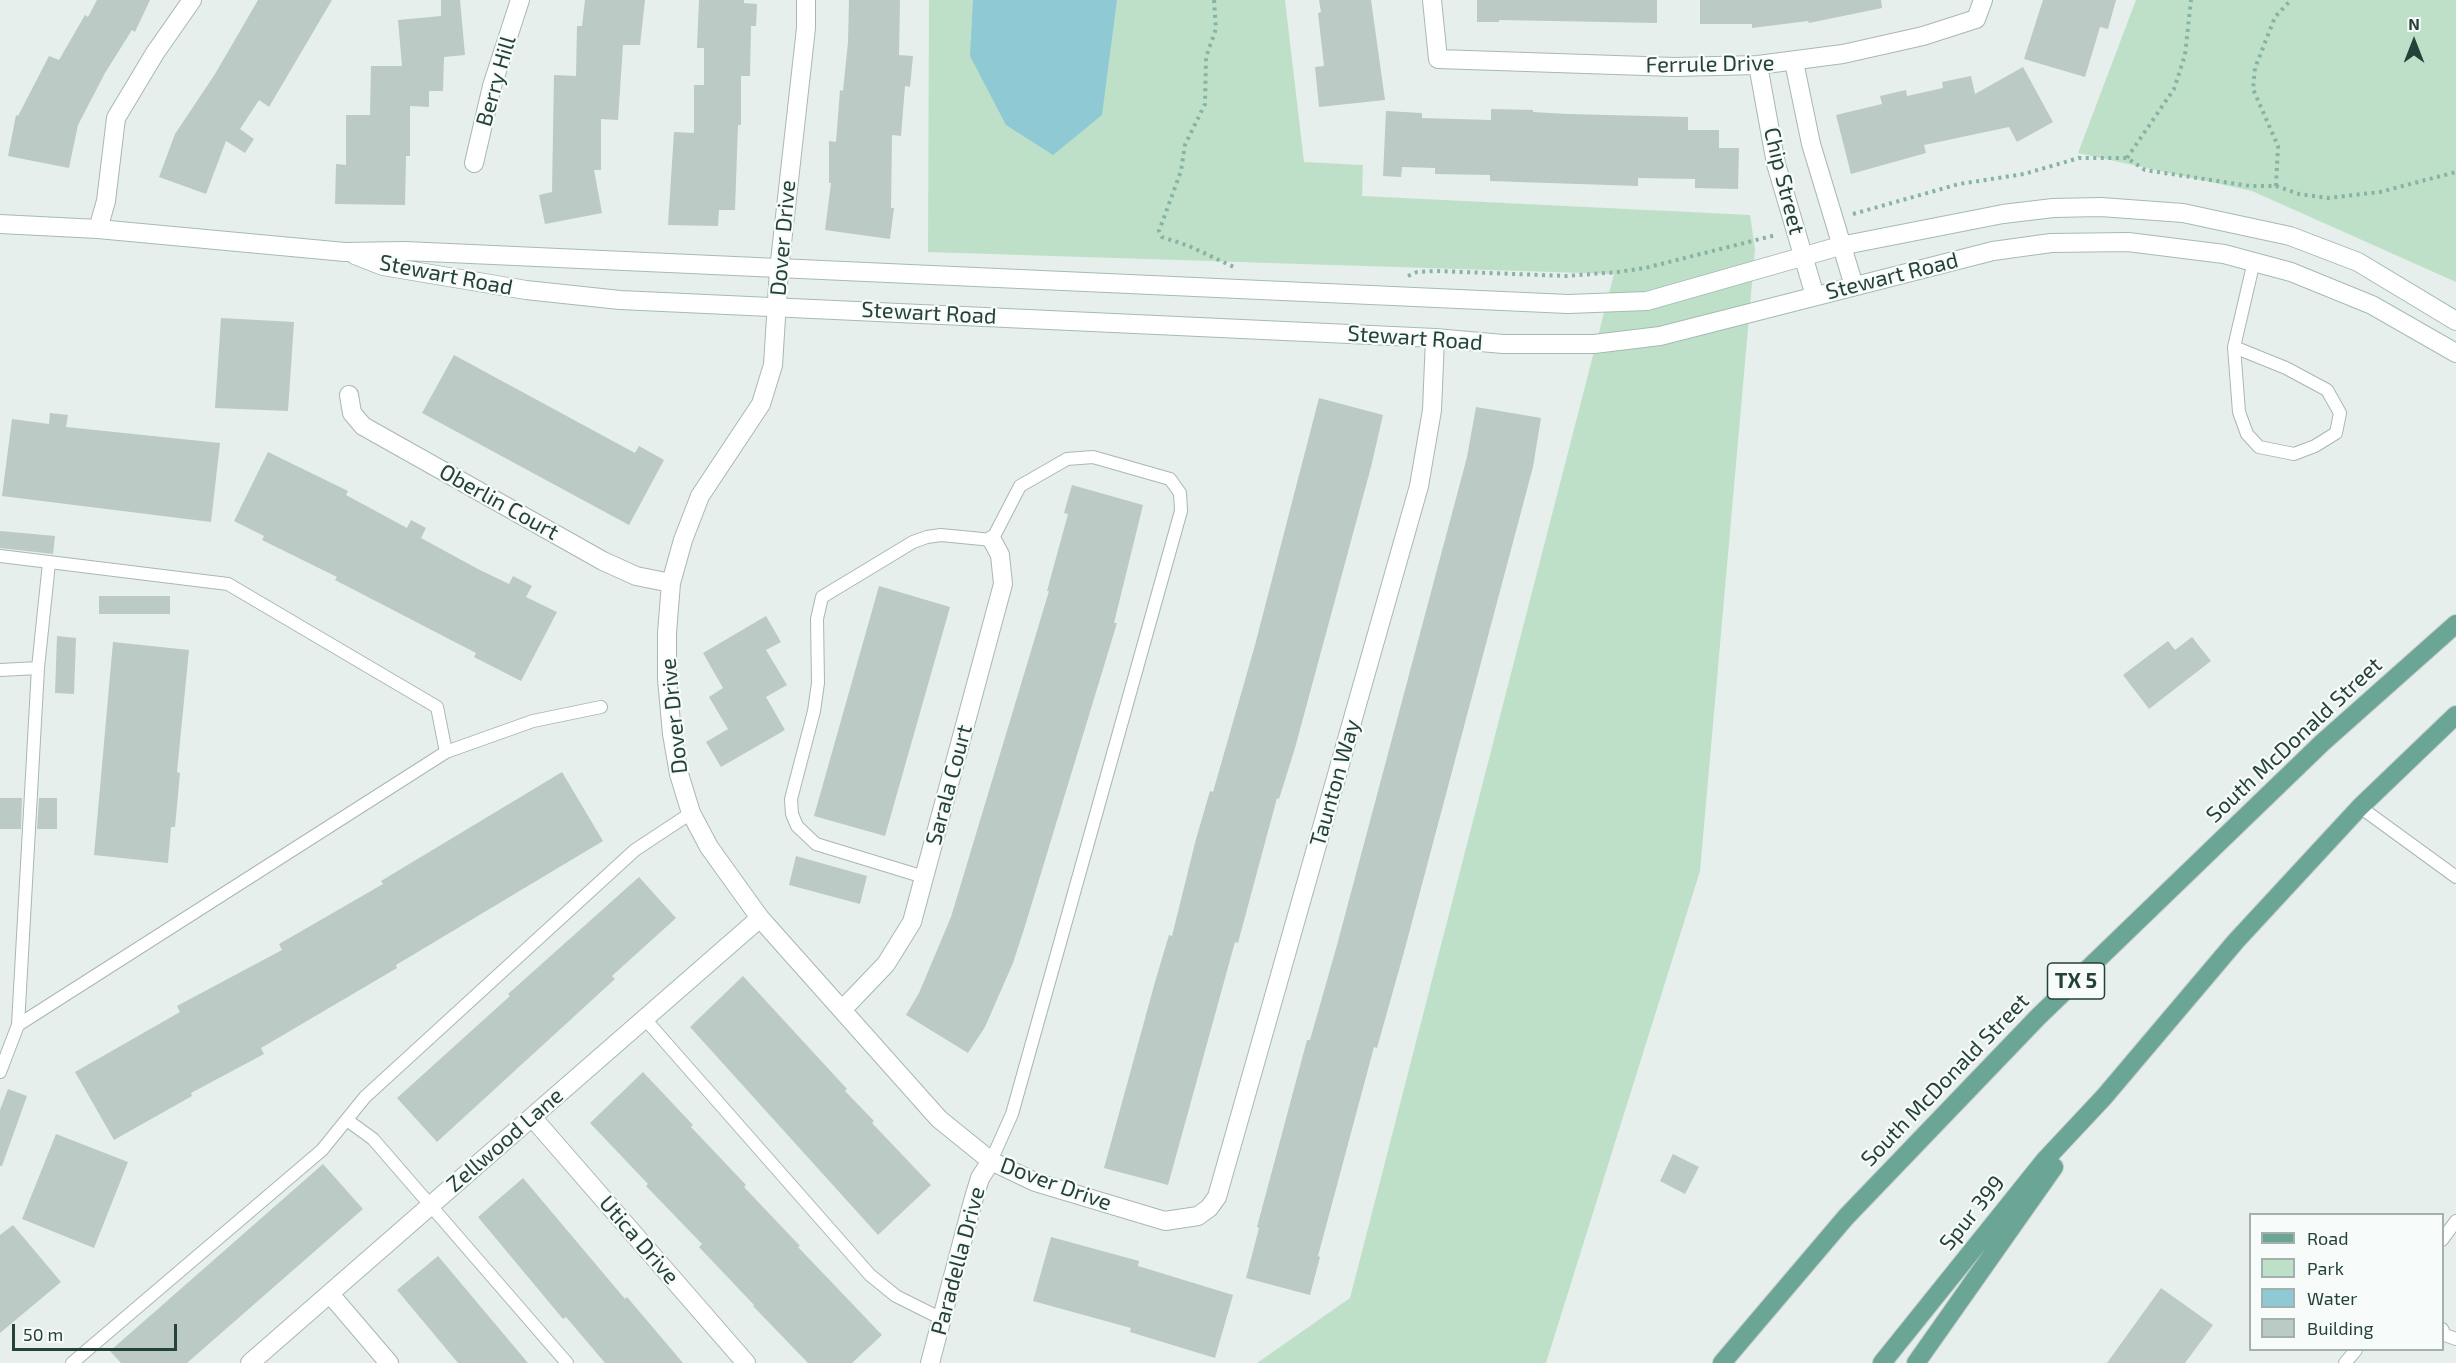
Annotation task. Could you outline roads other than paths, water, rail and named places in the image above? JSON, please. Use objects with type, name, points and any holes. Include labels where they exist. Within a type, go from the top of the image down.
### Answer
[{"type":"main road","name":"South McDonald Street","points":[[1722,1363],[1846,1218],[2038,1017],[2322,743],[2456,624]]},
{"type":"main road","points":[[1916,1363],[2104,1097],[2236,941],[2360,807],[2456,715]]},
{"type":"main road","name":"Spur 399","points":[[1882,1363],[2044,1160],[2104,1097]]},
{"type":"street","points":[[98,229],[106,201],[116,118],[155,53],[192,0]]},
{"type":"street","name":"Berry Hill","points":[[474,163],[492,86],[519,0]]},
{"type":"street","name":"Dover Drive","points":[[806,0],[806,28],[779,270],[772,365],[761,404],[700,496],[690,516],[671,583],[667,633],[667,679],[679,774],[691,813],[709,847],[760,918],[939,1119],[991,1161],[1035,1182],[1165,1221],[1198,1216]]},
{"type":"street","name":"Ferrule Drive","points":[[1431,0],[1438,59],[1674,67],[1758,65],[1843,54],[1923,36],[1976,19],[1983,0]]},
{"type":"street","name":"Chip Street","points":[[1794,62],[1811,144],[1840,246],[1854,286]]},
{"type":"street","name":"Chip Street","points":[[1758,65],[1776,164],[1815,296]]},
{"type":"street","name":"Stewart Road","points":[[0,224],[98,229],[345,252],[405,251],[779,270],[1569,304],[1647,301],[1840,246],[2003,214],[2053,208],[2101,207],[2183,213],[2233,222],[2328,249],[2388,278],[2456,321]]},
{"type":"street","name":"Stewart Road","points":[[345,252],[383,266],[526,290],[620,300],[1436,338],[1503,344],[1594,344],[1660,336],[1992,251],[2051,243],[2128,242],[2224,254],[2254,261],[2337,289],[2373,305],[2456,353]]},
{"type":"street","name":"Taunton Way","points":[[1198,1216],[1209,1208],[1217,1197],[1419,486],[1432,410],[1436,338]]},
{"type":"street","name":"Oberlin Court","points":[[349,395],[352,413],[363,426],[603,561],[636,576],[671,583]]},
{"type":"street","name":"Sarala Court","points":[[842,1010],[886,964],[905,937],[924,877],[1003,584],[1000,555],[992,540]]},
{"type":"street","name":"Zellwood Lane","points":[[250,1363],[760,918]]},
{"type":"street","name":"Utica Drive","points":[[532,1117],[746,1363]]},
{"type":"street","name":"Paradella Drive","points":[[930,1363],[973,1201],[980,1178],[991,1161]]},
{"type":"street","points":[[330,1294],[389,1363]]},
{"type":"lane","points":[[2234,347],[2286,368],[2327,390],[2340,413],[2336,433],[2315,446],[2294,454],[2259,447],[2247,434],[2239,412],[2234,347],[2254,261]]},
{"type":"lane","points":[[924,877],[816,844],[797,826],[792,814],[791,799],[818,683],[818,608],[822,597],[830,590],[913,542],[941,535],[992,540],[1020,486],[1067,459],[1093,457],[1170,479],[1180,493],[1180,511],[1012,1114],[991,1161]]},
{"type":"lane","points":[[0,556],[228,584],[437,707],[446,752]]},
{"type":"lane","points":[[0,1072],[18,1025],[38,668],[49,563]]},
{"type":"lane","points":[[0,670],[38,668]]},
{"type":"lane","points":[[18,1025],[446,752],[533,721],[601,707]]},
{"type":"lane","points":[[2360,807],[2456,877]]},
{"type":"lane","points":[[72,1363],[322,1150],[365,1097],[635,850],[691,813]]},
{"type":"lane","points":[[645,1019],[870,1275],[896,1296],[942,1319]]},
{"type":"lane","points":[[347,1120],[372,1139],[567,1363]]},
{"type":"lane","points":[[2444,1237],[2456,1221]]},
{"type":"lane","points":[[2345,1363],[2355,1351]]},
{"type":"water","points":[[973,0],[1117,0],[1102,115],[1053,155],[1006,125],[970,56]]}]
